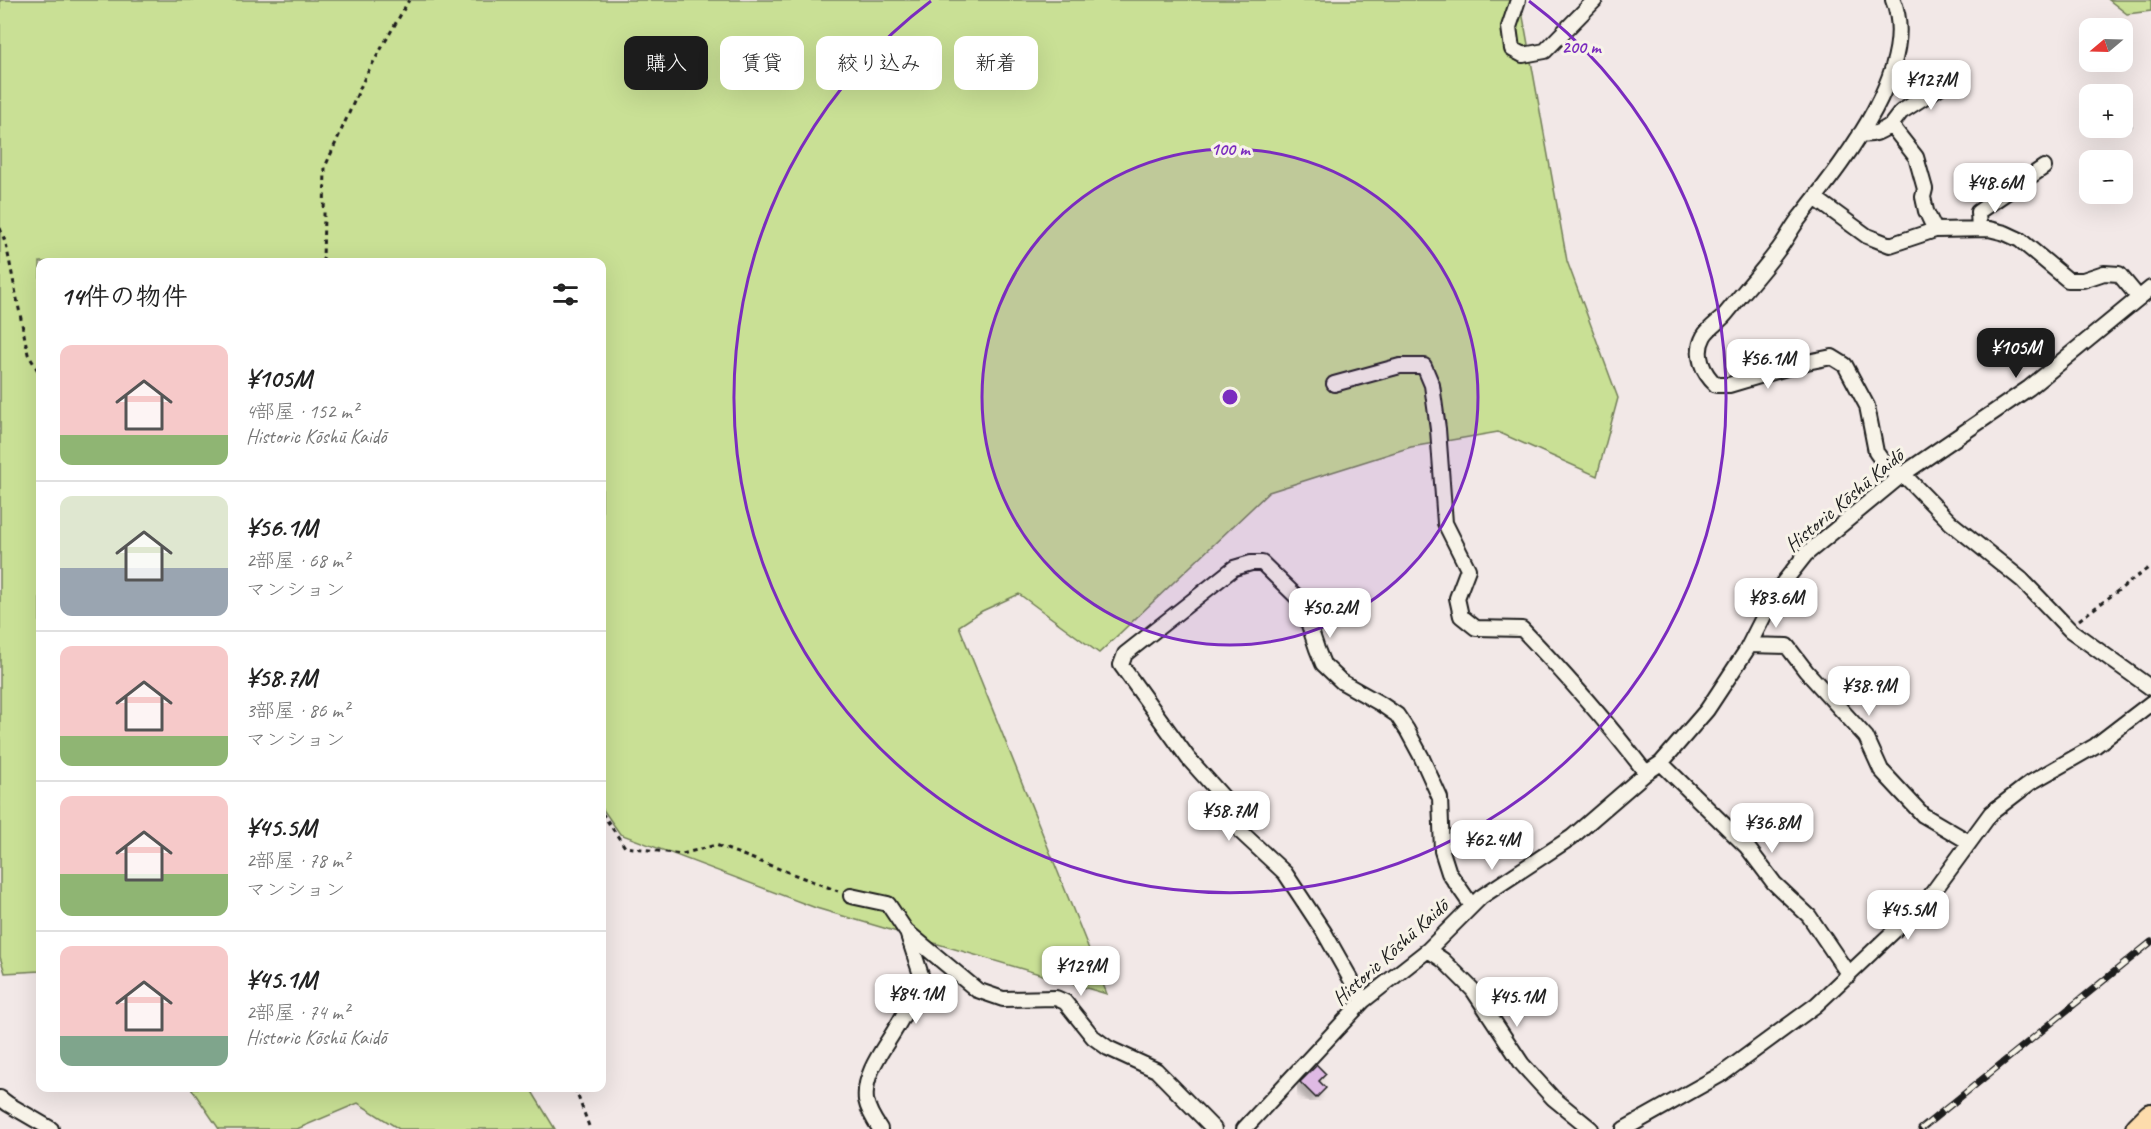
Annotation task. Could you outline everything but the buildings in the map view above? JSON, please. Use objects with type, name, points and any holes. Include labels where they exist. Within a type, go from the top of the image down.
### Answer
[{"type":"highway","points":[[2139,1129],[2151,1117]]},
{"type":"street","points":[[1518,0],[1509,27],[1512,49],[1523,56],[1545,51],[1595,0]]},
{"type":"street","points":[[1893,0],[1897,10],[1900,33],[1897,55],[1882,93],[1860,134],[1799,218],[1779,250],[1704,337],[1699,354],[1703,368],[1708,378],[1716,385],[1729,385],[1832,357],[1845,365],[1867,406],[1876,452],[1888,469],[1903,474],[1951,523],[2022,580],[2068,628],[2151,688]]},
{"type":"street","points":[[1860,134],[1879,133],[1891,125],[1901,112],[1954,78]]},
{"type":"street","points":[[1891,125],[1916,157],[1925,189],[1923,197],[1926,211],[1935,230]]},
{"type":"street","points":[[1979,229],[1978,212],[2044,167]]},
{"type":"street","points":[[1815,198],[1866,236],[1890,244],[1935,230],[1979,229],[2005,233],[2020,240],[2068,280],[2083,280],[2104,273],[2119,274],[2147,294]]},
{"type":"street","name":"Historic Kōshū Kaidō","points":[[1244,1129],[1363,1001],[1428,950],[1481,897],[1572,837],[1646,773],[1661,764],[1707,710],[1749,645],[1776,592],[1806,554],[1903,474],[2029,388],[2147,294]]},
{"type":"street","points":[[1334,384],[1400,366],[1424,366],[1432,385],[1438,429],[1445,523],[1468,569],[1457,598],[1461,616],[1476,628],[1522,629],[1556,664],[1618,736],[1646,773]]},
{"type":"street","points":[[1363,1001],[1324,932],[1286,873],[1242,832],[1231,806],[1188,758],[1121,665],[1125,654],[1234,568],[1251,563],[1262,563],[1301,601],[1323,664],[1342,682],[1397,715],[1407,730],[1440,798],[1442,851],[1449,873],[1472,906]]},
{"type":"street","points":[[1749,645],[1787,646],[1806,671],[1866,737],[1881,770],[1923,815],[1969,842]]},
{"type":"street","points":[[1624,1129],[1722,1074],[1816,1005],[1928,899],[1991,813],[2030,783],[2095,746],[2151,703]]},
{"type":"street","points":[[1661,764],[1747,847],[1774,883],[1809,916],[1849,975]]},
{"type":"street","points":[[851,896],[888,904],[906,931],[922,978],[876,1060],[867,1084],[866,1100],[880,1129]]},
{"type":"street","points":[[906,931],[977,990],[1003,999],[1056,998],[1065,1002],[1093,1037],[1108,1048],[1156,1071],[1214,1129]]},
{"type":"street","points":[[1428,950],[1443,960],[1473,990],[1522,1064],[1545,1089],[1591,1129]]},
{"type":"street","points":[[0,1098],[51,1129]]},
{"type":"path","points":[[323,258],[325,166],[365,77],[409,0]]},
{"type":"path","points":[[0,228],[6,244],[28,354],[36,367]]},
{"type":"path","points":[[2068,628],[2151,566]]},
{"type":"path","points":[[606,819],[625,847],[682,854],[716,845],[851,896]]},
{"type":"path","points":[[576,1092],[590,1129]]},
{"type":"green space","points":[[0,0],[1520,0],[1567,261],[1618,398],[1597,476],[1498,432],[1411,447],[1269,492],[1099,653],[1019,594],[982,611],[959,626],[1107,994],[816,908],[620,834],[606,814],[606,258],[36,258],[36,971],[5,973],[0,957]]},
{"type":"green space","points":[[2109,0],[2151,0],[2151,11],[2127,14]]},
{"type":"green space","points":[[194,1092],[532,1092],[555,1129],[399,1129],[358,1103],[297,1129],[219,1129]]},
{"type":"railway","points":[[1921,1129],[2151,942]]}]
